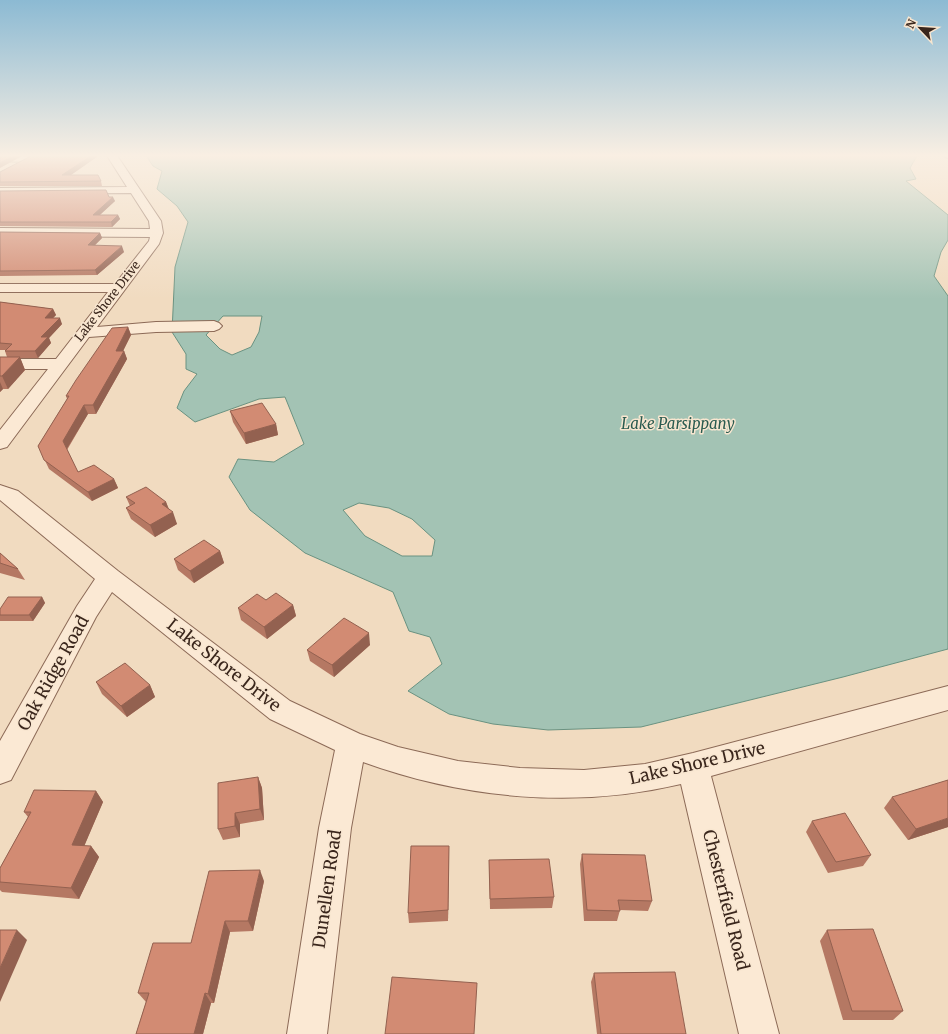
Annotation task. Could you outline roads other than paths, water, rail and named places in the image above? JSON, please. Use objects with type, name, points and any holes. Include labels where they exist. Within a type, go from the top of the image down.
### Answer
[{"type":"street","points":[[0,232],[157,233],[155,221],[142,202]]},
{"type":"street","name":"Lake Shore Drive","points":[[0,443],[154,241],[157,233]]},
{"type":"street","points":[[0,288],[118,288]]},
{"type":"street","points":[[83,333],[156,327],[214,326]]},
{"type":"street","points":[[0,364],[59,364]]},
{"type":"street","name":"Lake Shore Drive","points":[[0,492],[10,496],[109,577],[266,701],[280,710],[350,744],[398,761],[458,775],[520,782],[584,784],[645,778],[693,767],[948,698]]},
{"type":"street","name":"Oak Ridge Road","points":[[0,770],[86,613],[109,577]]},
{"type":"street","name":"Dunellen Road","points":[[307,1034],[335,828],[350,744]]},
{"type":"street","name":"Chesterfield Road","points":[[693,767],[759,1034]]},
{"type":"water","name":"Lake Parsippany","points":[[173,202],[932,202],[948,215],[948,240],[941,252],[934,276],[948,296],[948,649],[843,677],[641,727],[548,730],[493,724],[449,714],[408,691],[442,664],[430,637],[409,631],[393,592],[305,553],[250,510],[229,477],[238,459],[274,462],[304,444],[285,397],[259,399],[195,422],[177,408],[184,391],[197,374],[186,369],[186,354],[172,332],[175,267],[188,222]],"holes":[[[223,316],[262,316],[259,332],[251,347],[232,355],[220,349],[206,335]],[[359,503],[389,508],[412,519],[435,540],[432,556],[402,556],[365,536],[343,510]]]}]
